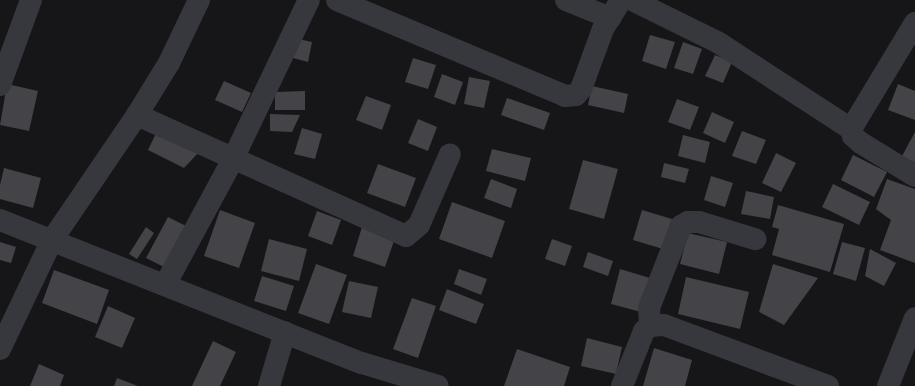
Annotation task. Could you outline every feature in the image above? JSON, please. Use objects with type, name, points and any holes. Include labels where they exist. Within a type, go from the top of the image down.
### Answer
[{"type":"street","points":[[0,85],[31,0]]},
{"type":"street","points":[[0,349],[52,240],[137,115],[168,63],[199,0]]},
{"type":"street","points":[[165,285],[233,159],[309,0]]},
{"type":"street","points":[[337,0],[366,6],[565,96],[576,95],[581,89],[615,9],[566,0]]},
{"type":"street","points":[[632,0],[719,43],[850,129],[853,136],[861,143],[915,176]]},
{"type":"street","points":[[850,129],[915,23]]},
{"type":"street","points":[[137,115],[406,236],[418,225],[450,154]]},
{"type":"street","points":[[0,220],[362,363],[438,386]]},
{"type":"street","points":[[650,326],[649,308],[681,226],[688,222],[699,222],[755,239]]},
{"type":"street","points":[[888,386],[915,318]]},
{"type":"street","points":[[622,386],[644,331],[650,326],[664,325],[828,386]]},
{"type":"street","points":[[269,386],[285,332]]},
{"type":"building","points":[[650,35],[675,42],[666,69],[642,61]]},
{"type":"building","points":[[298,39],[312,42],[308,62],[293,58]]},
{"type":"building","points":[[683,42],[702,49],[693,74],[674,68]]},
{"type":"building","points":[[715,55],[732,62],[723,83],[705,76]]},
{"type":"building","points":[[413,58],[436,65],[428,89],[405,82]]},
{"type":"building","points":[[442,74],[463,82],[455,105],[434,97]]},
{"type":"building","points":[[469,77],[490,81],[484,108],[464,104]]},
{"type":"building","points":[[224,81],[251,93],[242,112],[215,100]]},
{"type":"building","points":[[7,84],[38,91],[29,131],[0,125]]},
{"type":"building","points":[[898,84],[915,91],[915,120],[888,110]]},
{"type":"building","points":[[592,86],[628,94],[624,113],[588,105]]},
{"type":"building","points":[[305,91],[305,110],[275,110],[275,92]]},
{"type":"building","points":[[366,96],[391,105],[382,130],[356,120]]},
{"type":"building","points":[[507,98],[550,113],[544,130],[501,115]]},
{"type":"building","points":[[677,99],[699,107],[690,130],[668,122]]},
{"type":"building","points":[[712,112],[734,122],[725,143],[703,133]]},
{"type":"building","points":[[270,114],[300,115],[292,132],[270,131]]},
{"type":"building","points":[[418,119],[437,127],[428,151],[408,143]]},
{"type":"building","points":[[302,128],[322,134],[315,159],[294,154]]},
{"type":"building","points":[[158,129],[201,150],[184,168],[148,150]]},
{"type":"building","points":[[742,131],[766,140],[756,164],[732,156]]},
{"type":"building","points":[[915,132],[915,163],[902,156]]},
{"type":"building","points":[[683,135],[710,142],[705,163],[678,156]]},
{"type":"building","points":[[492,149],[531,158],[525,181],[486,171]]},
{"type":"building","points":[[776,153],[796,163],[781,192],[762,183]]},
{"type":"building","points":[[853,155],[887,172],[874,197],[841,180]]},
{"type":"building","points":[[583,160],[618,169],[604,219],[569,209]]},
{"type":"building","points":[[664,163],[689,169],[685,183],[661,177]]},
{"type":"building","points":[[378,164],[416,178],[405,207],[367,193]]},
{"type":"building","points":[[4,168],[41,178],[33,208],[0,199],[0,185]]},
{"type":"building","points":[[711,176],[733,183],[725,207],[704,200]]},
{"type":"building","points":[[491,179],[517,189],[511,208],[484,198]]},
{"type":"building","points":[[887,179],[915,189],[915,263],[880,250],[891,220],[876,209]]},
{"type":"building","points":[[833,184],[870,202],[859,225],[822,207]]},
{"type":"building","points":[[746,191],[774,197],[770,219],[741,214]]},
{"type":"building","points":[[452,202],[505,221],[492,258],[439,239]]},
{"type":"building","points":[[778,205],[844,224],[830,272],[772,255],[779,229],[772,227]]},
{"type":"building","points":[[220,210],[255,223],[239,268],[204,256]]},
{"type":"building","points":[[642,210],[672,219],[663,249],[633,240]]},
{"type":"building","points":[[317,211],[341,220],[332,245],[308,236]]},
{"type":"building","points":[[168,217],[188,227],[166,268],[146,258]]},
{"type":"building","points":[[146,227],[154,233],[137,259],[129,254]]},
{"type":"building","points":[[362,227],[395,238],[385,267],[353,256]]},
{"type":"building","points":[[688,233],[727,242],[719,274],[680,264]]},
{"type":"building","points":[[269,239],[307,249],[299,281],[261,271]]},
{"type":"building","points":[[552,239],[572,246],[565,266],[545,259]]},
{"type":"building","points":[[0,242],[16,247],[11,263],[0,260]]},
{"type":"building","points":[[842,242],[865,248],[856,281],[833,274]]},
{"type":"building","points":[[870,249],[896,263],[884,286],[865,276]]},
{"type":"building","points":[[588,252],[613,261],[608,276],[583,267]]},
{"type":"building","points":[[316,264],[347,275],[329,324],[298,313]]},
{"type":"building","points":[[773,264],[818,278],[784,325],[759,312]]},
{"type":"building","points":[[459,269],[487,279],[481,295],[454,284]]},
{"type":"building","points":[[620,269],[650,278],[641,312],[611,304]]},
{"type":"building","points":[[54,270],[109,290],[97,324],[42,303]]},
{"type":"building","points":[[262,276],[294,286],[286,311],[254,301]]},
{"type":"building","points":[[686,277],[749,292],[740,329],[678,314]]},
{"type":"building","points":[[349,281],[378,287],[371,318],[342,312]]},
{"type":"building","points":[[447,289],[484,304],[476,324],[439,310]]},
{"type":"building","points":[[412,298],[436,306],[418,358],[393,349]]},
{"type":"building","points":[[108,306],[135,318],[122,348],[95,337]]},
{"type":"building","points":[[587,338],[622,347],[616,374],[581,366]]},
{"type":"building","points":[[213,341],[236,352],[220,386],[192,386]]},
{"type":"building","points":[[654,348],[692,360],[685,386],[643,386]]},
{"type":"building","points":[[517,349],[570,367],[564,386],[504,386]]},
{"type":"building","points":[[39,364],[64,375],[60,386],[30,386]]},
{"type":"building","points":[[117,378],[138,386],[114,386]]}]
